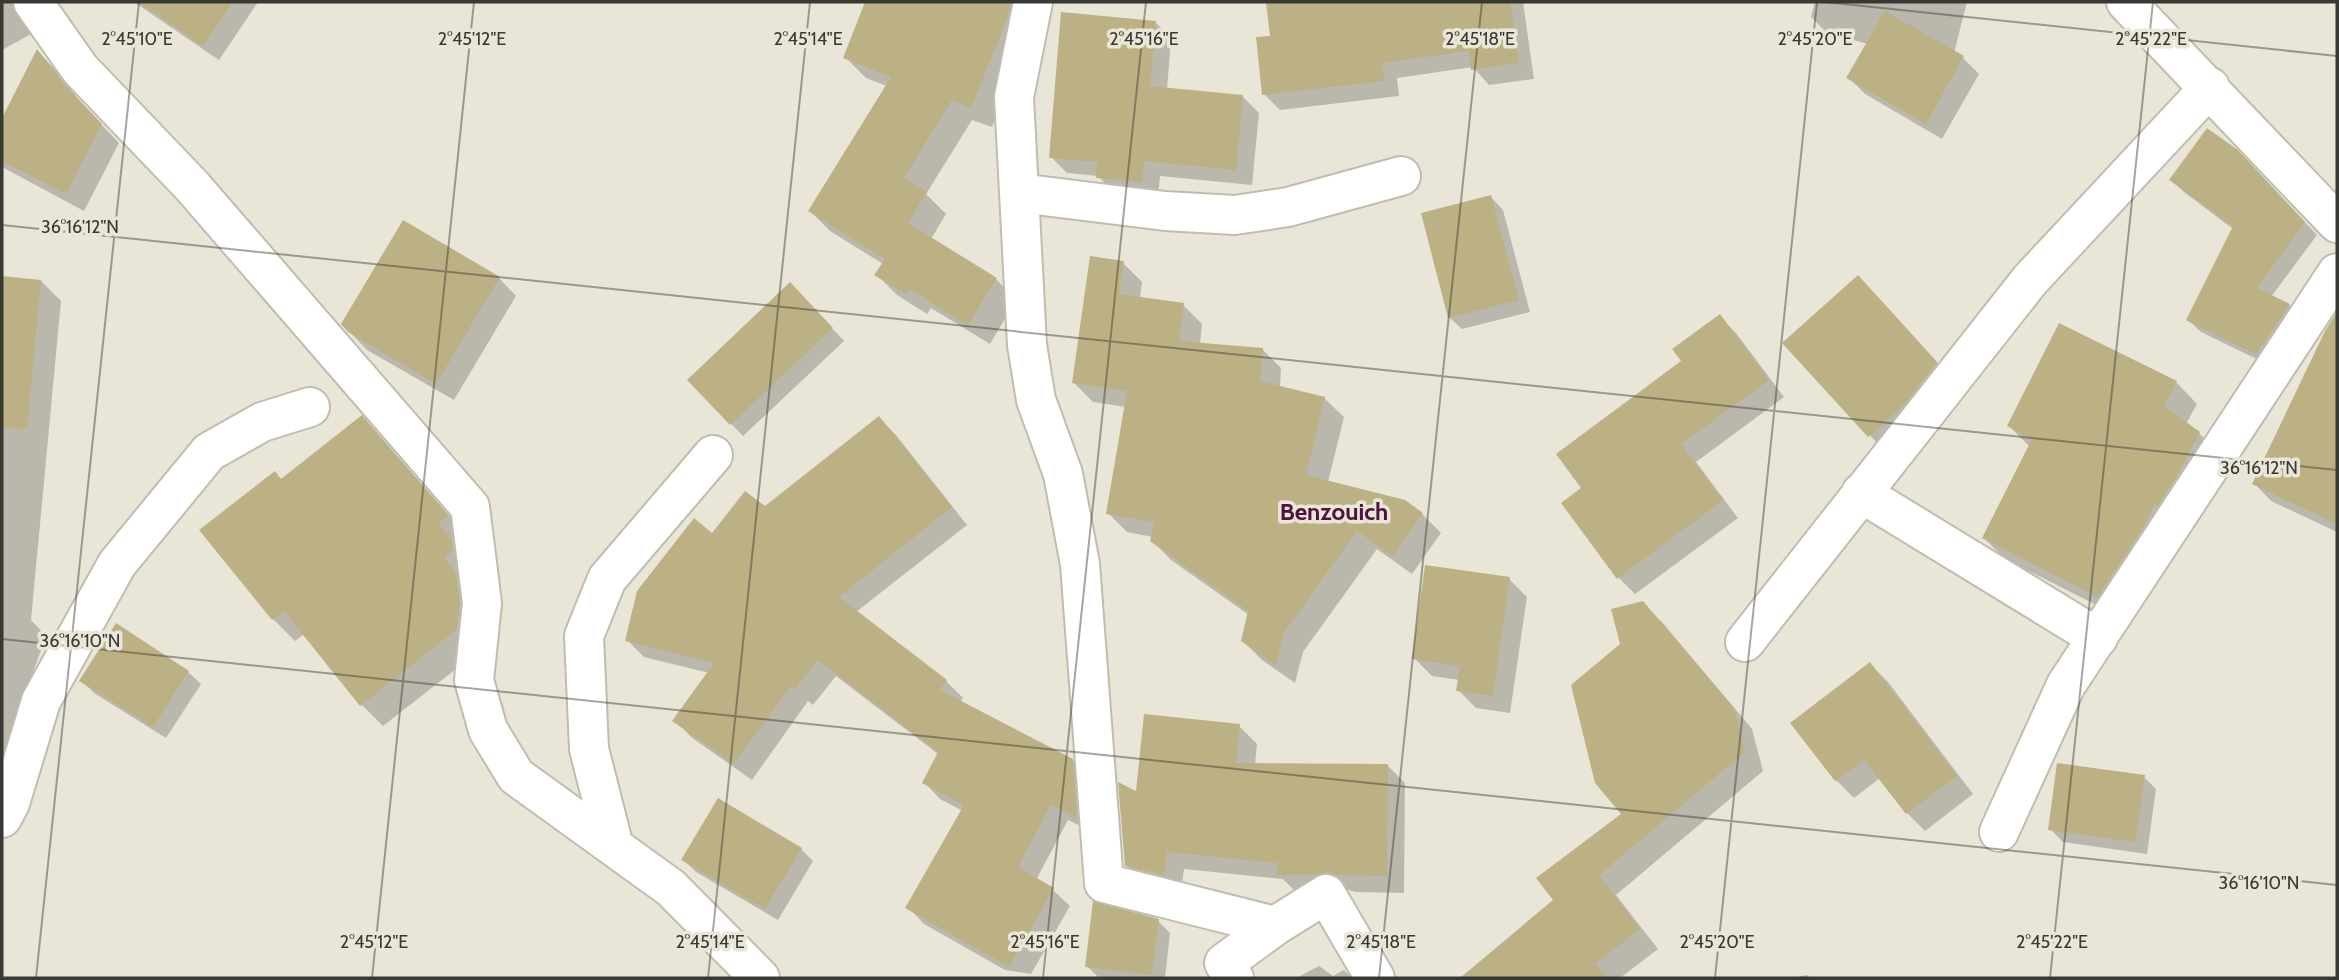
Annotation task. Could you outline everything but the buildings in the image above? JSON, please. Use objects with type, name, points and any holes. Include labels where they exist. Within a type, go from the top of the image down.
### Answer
[{"type":"street","points":[[33,2],[80,69],[192,187],[470,508],[482,603],[474,680],[488,730],[516,776],[671,888],[760,978]]},
{"type":"street","points":[[1033,2],[1014,97],[1027,345],[1036,400],[1063,474],[1080,564],[1104,883],[1275,926]]},
{"type":"street","points":[[2126,2],[2337,223]]},
{"type":"street","points":[[1745,642],[2029,280],[2210,87]]},
{"type":"street","points":[[1019,193],[1165,211],[1235,215],[1288,207],[1401,176]]},
{"type":"street","points":[[1999,832],[2066,685],[2337,274]]},
{"type":"street","points":[[2,818],[10,803],[41,701],[117,564],[209,452],[262,422],[310,407]]},
{"type":"street","points":[[614,847],[589,749],[584,636],[607,579],[713,455]]},
{"type":"street","points":[[1861,493],[2098,638]]},
{"type":"street","points":[[1234,978],[1224,963],[1326,894],[1375,978]]},
{"type":"district","name":"Benzouich","points":[[1334,511]]}]
